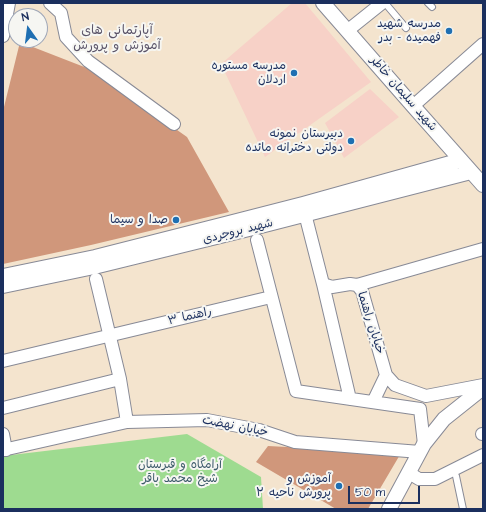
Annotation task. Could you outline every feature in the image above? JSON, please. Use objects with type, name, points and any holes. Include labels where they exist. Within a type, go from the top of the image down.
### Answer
[{"type":"street","points":[[3,33],[9,3]]},
{"type":"street","points":[[50,3],[61,13],[66,36],[88,61],[174,124]]},
{"type":"street","name":"شهید سلیمان خاطر","points":[[323,3],[483,185]]},
{"type":"street","points":[[347,31],[383,3]]},
{"type":"street","points":[[413,106],[483,44]]},
{"type":"street","name":"شهید بروجردی","points":[[3,286],[94,267],[304,209],[461,160]]},
{"type":"street","name":"شهید بروجردی","points":[[3,276],[95,257],[471,172]]},
{"type":"street","points":[[304,209],[350,399]]},
{"type":"street","points":[[257,240],[296,391],[420,409],[422,448]]},
{"type":"street","points":[[357,285],[483,249]]},
{"type":"street","points":[[96,279],[120,379],[127,422]]},
{"type":"street","name":"خیابان راهنما","points":[[322,284],[332,287],[350,284],[357,285],[362,291],[386,375]]},
{"type":"street","name":"راهنما ۳","points":[[3,361],[271,297]]},
{"type":"street","points":[[373,402],[386,375],[395,385],[426,396],[483,386]]},
{"type":"street","points":[[3,408],[120,379]]},
{"type":"street","points":[[389,509],[422,448],[444,418],[483,386]]},
{"type":"street","name":"خیابان نهضت","points":[[4,450],[127,422],[207,420],[259,430],[295,442],[422,448]]},
{"type":"street","points":[[3,434],[4,450]]},
{"type":"street","points":[[409,473],[419,479],[435,479],[483,455]]},
{"type":"lane","points":[[383,3],[406,28]]},
{"type":"lane","points":[[456,476],[463,509]]},
{"type":"shaded area","name":"مدرسه مستوره اردلان","points":[[292,3],[305,3],[371,82],[265,157],[221,64]]},
{"type":"shaded area","name":"دبیرستان نمونه دولتی دخترانه مائده","points":[[370,89],[399,117],[344,158],[325,123]]},
{"type":"green space","name":"آرامگاه و قبرستان شیخ محمد باقر","points":[[187,434],[261,477],[263,509],[3,509],[3,456]]},
{"type":"building","points":[[19,48],[35,48],[92,70],[187,137],[229,212],[91,245],[3,264],[3,111]]},
{"type":"building","name":"آموزش و پرورش ناحیه ۲","points":[[268,446],[401,453],[368,509],[336,509],[256,462]]},
{"type":"place","name":"مدرسه شهید فهمیده - بدر","points":[[449,31]]},
{"type":"place","name":"مدرسه مستوره اردلان","points":[[294,73]]},
{"type":"place","name":"دبیرستان نمونه دولتی دخترانه مائده","points":[[351,141]]},
{"type":"place","name":"صدا و سیما","points":[[176,220]]},
{"type":"place","name":"آموزش و پرورش ناحیه ۲","points":[[339,486]]},
{"type":"district","name":"آپارتمانی های آموزش و پرورش","points":[[117,38]]}]
